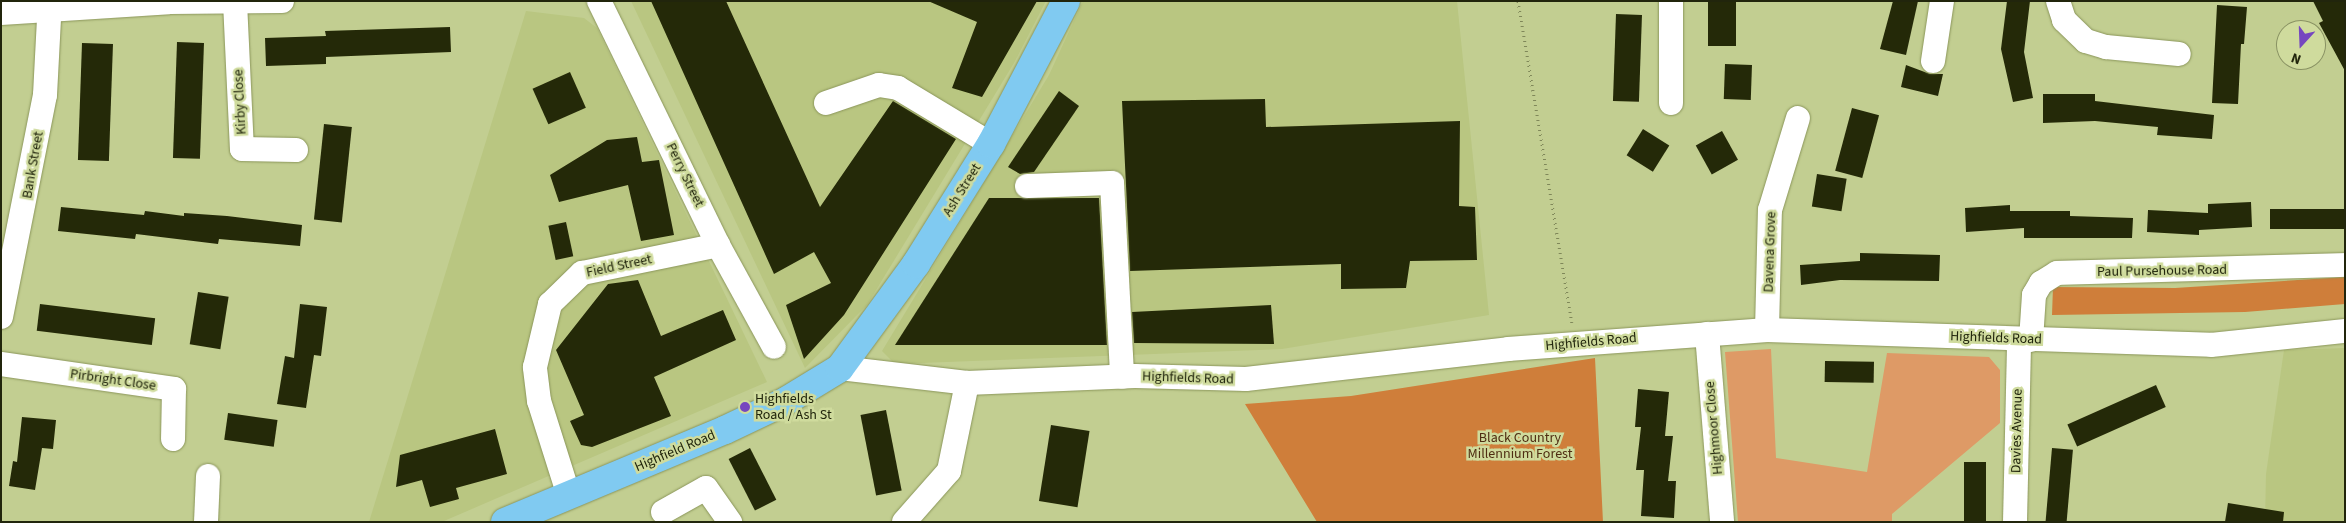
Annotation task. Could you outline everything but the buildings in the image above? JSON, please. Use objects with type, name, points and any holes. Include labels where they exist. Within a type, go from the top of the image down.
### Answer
[{"type":"main road","name":"Ash Street","points":[[840,368],[916,264],[992,144],[1066,1]]},
{"type":"main road","name":"Highfield Road","points":[[505,522],[544,515],[569,496],[734,426],[786,401],[840,368]]},
{"type":"street","points":[[1,13],[50,6],[282,1]]},
{"type":"street","name":"Perry Street","points":[[599,1],[718,245],[774,347]]},
{"type":"street","points":[[1670,103],[1671,1]]},
{"type":"street","points":[[1933,60],[1942,1]]},
{"type":"street","points":[[2058,1],[2064,20],[2086,41],[2106,47],[2179,54]]},
{"type":"street","name":"Kirby Close","points":[[235,2],[242,149],[296,150]]},
{"type":"street","name":"Bank Street","points":[[1,317],[45,95],[50,6]]},
{"type":"street","points":[[826,103],[879,85],[898,88],[992,144]]},
{"type":"street","name":"Davena Grove","points":[[1767,330],[1770,210],[1798,118]]},
{"type":"street","points":[[1028,186],[1112,183],[1122,376]]},
{"type":"street","name":"Field Street","points":[[569,496],[539,401],[535,367],[550,304],[582,273],[718,245]]},
{"type":"street","name":"Paul Pursehouse Road","points":[[2025,340],[2037,289],[2057,273],[2345,265]]},
{"type":"street","name":"Highfields Road","points":[[840,368],[967,383],[1122,376],[1246,379],[1576,343],[1767,330],[2210,345],[2345,331]]},
{"type":"street","name":"Highmoor Close","points":[[1707,334],[1722,522]]},
{"type":"street","name":"Davies Avenue","points":[[2015,522],[2025,340]]},
{"type":"street","name":"Pirbright Close","points":[[1,364],[174,389],[173,439]]},
{"type":"street","points":[[904,522],[949,470],[967,383]]},
{"type":"street","points":[[206,522],[208,476]]},
{"type":"street","points":[[663,512],[706,488],[730,522]]},
{"type":"path","points":[[1518,1],[1576,343]]},
{"type":"shaded area","points":[[631,1],[1046,1],[1014,63],[867,305],[805,368]]},
{"type":"shaded area","points":[[1083,1],[1457,1],[1489,315],[1282,349],[895,364],[882,351],[1049,75]]},
{"type":"shaded area","points":[[526,11],[584,18],[597,28],[767,382],[444,521],[369,522]]},
{"type":"shaded area","points":[[2345,348],[2345,522],[2265,522],[2266,474],[2284,350]]},
{"type":"shaded area","points":[[1771,349],[1776,458],[1867,472],[1887,353],[1989,357],[2000,370],[2000,423],[1892,514],[1892,522],[1738,522],[1725,352]]},
{"type":"green space","points":[[2345,277],[2345,304],[2245,312],[2052,315],[2053,287],[2175,288]]},
{"type":"green space","name":"Black Country Millennium Forest","points":[[1595,358],[1603,522],[1317,522],[1245,404],[1351,396]]},
{"type":"place","name":"Highfields Road / Ash St","points":[[745,407]]}]
